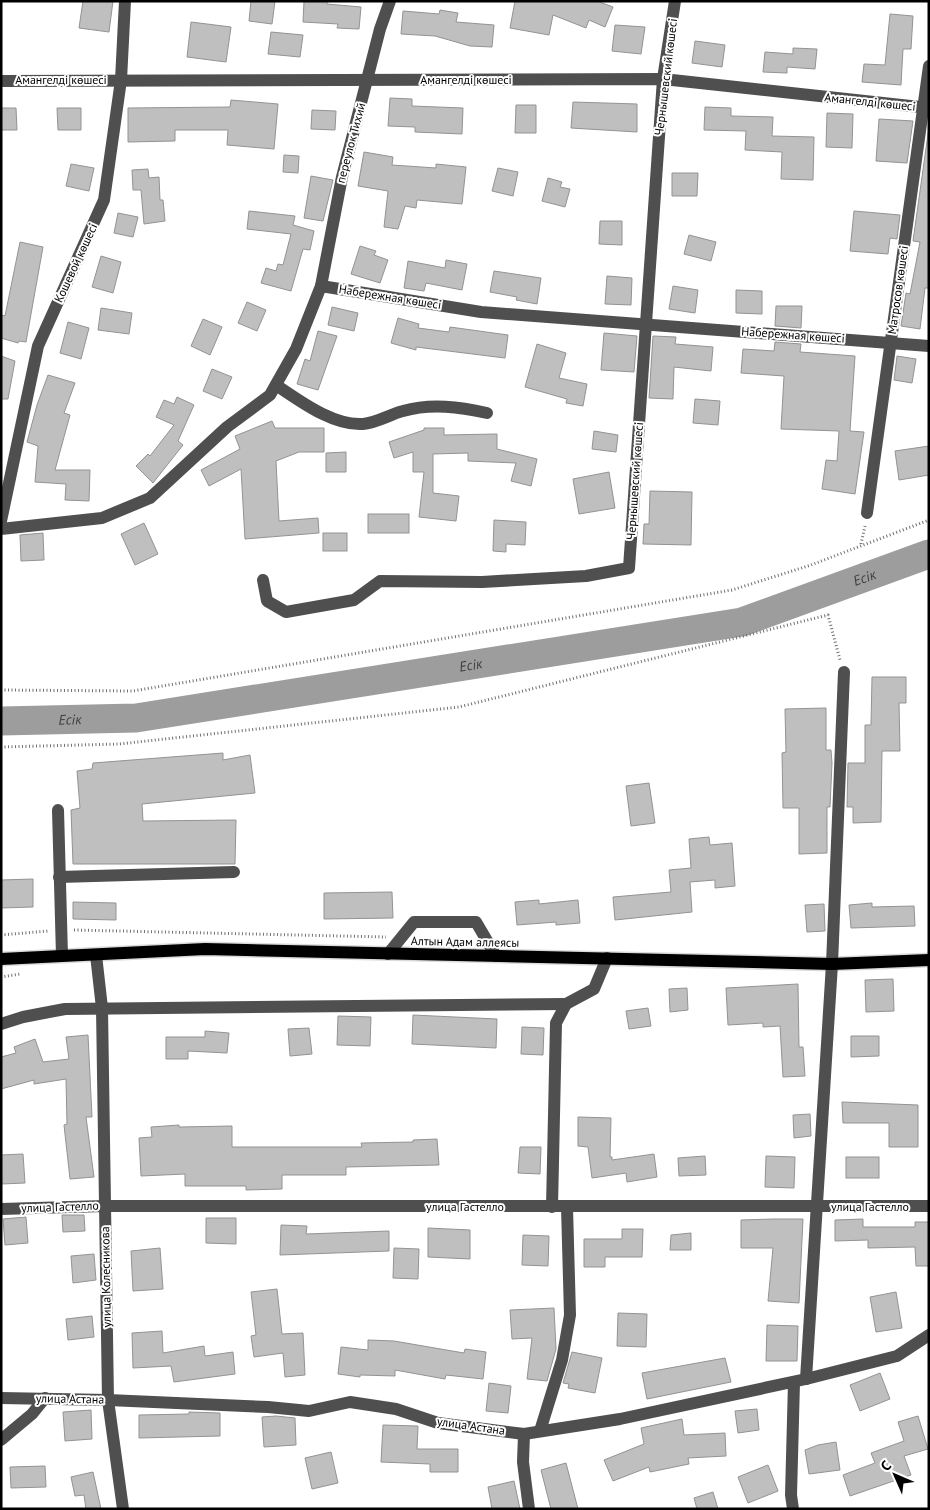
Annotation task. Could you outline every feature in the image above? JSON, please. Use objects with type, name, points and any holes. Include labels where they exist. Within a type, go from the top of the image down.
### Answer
[{"type":"main road","name":"Алтын Адам аллеясы","points":[[1,959],[205,949],[832,964],[929,960]]},
{"type":"street","name":"Кошевой көшесі","points":[[1,521],[38,346],[104,200],[121,80],[125,1]]},
{"type":"street","name":"переулок Тихий","points":[[321,286],[342,177],[380,29],[390,1]]},
{"type":"street","name":"Чернышевский көшесі","points":[[263,580],[267,601],[286,612],[354,600],[380,582],[482,582],[586,576],[629,568],[663,79],[675,1]]},
{"type":"street","name":"Матросов көшесі","points":[[867,513],[890,343],[926,108],[929,66]]},
{"type":"street","name":"Амангелді көшесі","points":[[1,81],[663,79],[926,108]]},
{"type":"street","name":"Набережная көшесі","points":[[1,529],[102,518],[150,498],[227,427],[270,395],[296,350],[321,286],[481,312],[929,346]]},
{"type":"street","points":[[276,385],[306,405],[332,418],[363,424],[405,410],[430,407],[460,407],[487,413]]},
{"type":"street","points":[[793,1509],[791,1496],[800,1381],[819,1207],[832,964],[844,672]]},
{"type":"street","points":[[58,810],[62,956]]},
{"type":"street","points":[[59,877],[234,872]]},
{"type":"street","points":[[388,954],[414,922],[476,922],[496,956]]},
{"type":"street","name":"улица Колесникова","points":[[96,955],[102,1008],[108,1400],[123,1509]]},
{"type":"street","points":[[1,1024],[23,1017],[64,1009],[566,1004],[594,989],[607,958]]},
{"type":"street","points":[[552,1207],[555,1034],[556,1023],[566,1004]]},
{"type":"street","name":"улица Гастелло","points":[[1,1209],[104,1206],[929,1206]]},
{"type":"street","points":[[540,1431],[562,1360],[570,1315],[567,1207]]},
{"type":"street","name":"улица Астана","points":[[1,1398],[108,1400],[309,1411],[350,1402],[396,1410],[438,1423],[524,1434],[620,1418],[800,1381],[897,1356],[929,1335]]},
{"type":"street","points":[[1,1440],[32,1414],[45,1398]]},
{"type":"street","points":[[524,1434],[523,1462],[529,1509]]},
{"type":"path","points":[[861,545],[867,513]]},
{"type":"path","points":[[1,690],[133,691],[722,592],[811,565],[929,520]]},
{"type":"path","points":[[1,747],[119,744],[459,707],[828,615],[844,672]]},
{"type":"building","points":[[83,1],[113,1],[109,32],[79,28]]},
{"type":"building","points":[[251,1],[275,1],[272,24],[249,21]]},
{"type":"building","points":[[304,1],[327,1],[327,4],[361,7],[359,29],[337,28],[338,24],[303,22]]},
{"type":"building","points":[[515,1],[597,1],[613,7],[605,27],[589,20],[586,28],[553,15],[549,35],[510,28]]},
{"type":"building","points":[[440,10],[458,13],[456,22],[494,25],[492,47],[470,46],[435,36],[401,34],[403,11],[439,14]]},
{"type":"building","points":[[890,14],[913,16],[911,49],[903,49],[901,85],[862,82],[864,64],[885,65]]},
{"type":"building","points":[[191,22],[231,27],[226,62],[187,57]]},
{"type":"building","points":[[615,25],[645,27],[641,54],[612,51]]},
{"type":"building","points":[[271,32],[303,35],[300,57],[268,54]]},
{"type":"building","points":[[695,41],[725,45],[722,67],[692,63]]},
{"type":"building","points":[[793,48],[817,49],[815,69],[787,67],[787,73],[763,72],[765,52],[793,54]]},
{"type":"building","points":[[390,98],[412,99],[412,106],[463,108],[462,134],[415,132],[415,127],[388,126]]},
{"type":"building","points":[[231,100],[278,104],[274,149],[227,145],[228,130],[175,130],[175,141],[128,142],[128,108],[230,107]]},
{"type":"building","points":[[573,102],[637,104],[637,132],[571,128]]},
{"type":"building","points":[[516,105],[536,105],[536,133],[515,133]]},
{"type":"building","points":[[705,107],[731,108],[731,116],[773,117],[772,136],[814,137],[813,180],[781,179],[782,152],[745,150],[746,131],[704,130]]},
{"type":"building","points":[[1,108],[16,108],[17,130],[1,130]]},
{"type":"building","points":[[57,108],[81,108],[81,130],[58,130]]},
{"type":"building","points":[[312,110],[336,111],[335,130],[311,129]]},
{"type":"building","points":[[827,113],[853,114],[852,148],[826,147]]},
{"type":"building","points":[[879,119],[913,121],[907,163],[876,161]]},
{"type":"building","points":[[929,127],[929,288],[925,288],[920,329],[901,326],[906,293],[910,294],[920,242],[913,241]]},
{"type":"building","points":[[364,152],[393,157],[392,165],[436,168],[436,164],[466,167],[462,204],[417,200],[416,208],[405,206],[398,229],[384,227],[388,191],[358,186]]},
{"type":"building","points":[[284,155],[299,156],[298,173],[283,172]]},
{"type":"building","points":[[71,164],[94,168],[89,191],[66,186]]},
{"type":"building","points":[[498,168],[518,172],[513,196],[492,191]]},
{"type":"building","points":[[148,169],[149,178],[159,177],[160,200],[163,200],[165,221],[144,224],[141,190],[133,190],[132,170]]},
{"type":"building","points":[[672,173],[698,173],[697,196],[672,196]]},
{"type":"building","points":[[311,176],[333,180],[323,221],[304,218]]},
{"type":"building","points":[[548,178],[562,182],[560,187],[570,189],[565,207],[542,201]]},
{"type":"building","points":[[249,211],[295,216],[293,225],[314,231],[310,250],[303,249],[291,291],[261,283],[266,268],[276,271],[278,264],[283,265],[291,234],[247,229]]},
{"type":"building","points":[[854,211],[900,215],[897,239],[890,238],[888,254],[850,251]]},
{"type":"building","points":[[118,213],[138,217],[133,237],[114,233]]},
{"type":"building","points":[[600,221],[622,221],[622,245],[599,244]]},
{"type":"building","points":[[689,235],[716,242],[711,261],[684,254]]},
{"type":"building","points":[[20,242],[43,247],[26,342],[19,341],[18,343],[1,338],[1,315],[5,316]]},
{"type":"building","points":[[360,246],[376,251],[374,255],[388,260],[380,283],[351,274]]},
{"type":"building","points":[[101,256],[121,262],[113,293],[92,287]]},
{"type":"building","points":[[446,260],[467,264],[462,290],[426,283],[424,291],[404,288],[408,261],[445,268]]},
{"type":"building","points":[[494,271],[541,278],[537,304],[516,300],[517,297],[490,292]]},
{"type":"building","points":[[607,276],[632,278],[631,305],[605,304]]},
{"type":"building","points":[[673,286],[698,290],[695,313],[669,309]]},
{"type":"building","points":[[736,290],[762,291],[762,314],[736,313]]},
{"type":"building","points":[[247,302],[266,310],[257,331],[238,323]]},
{"type":"building","points":[[776,306],[802,306],[801,328],[775,326]]},
{"type":"building","points":[[332,307],[358,313],[354,331],[328,325]]},
{"type":"building","points":[[101,308],[132,313],[129,334],[98,330]]},
{"type":"building","points":[[398,318],[419,324],[418,328],[449,332],[450,327],[508,335],[505,358],[416,347],[416,350],[391,343]]},
{"type":"building","points":[[203,319],[222,327],[210,355],[191,346]]},
{"type":"building","points":[[68,322],[89,328],[81,359],[60,353]]},
{"type":"building","points":[[318,331],[337,336],[318,390],[297,384],[305,359],[310,361]]},
{"type":"building","points":[[604,333],[637,336],[634,372],[601,370]]},
{"type":"building","points":[[653,336],[676,337],[675,344],[713,347],[711,371],[674,367],[673,399],[649,398]]},
{"type":"building","points":[[775,342],[801,344],[800,352],[855,356],[850,431],[864,432],[855,494],[822,489],[826,460],[837,461],[839,431],[781,429],[784,376],[741,373],[743,349],[774,351]]},
{"type":"building","points":[[537,344],[566,353],[559,378],[587,384],[583,406],[566,403],[567,399],[525,387]]},
{"type":"building","points":[[1,356],[15,361],[8,399],[1,399]]},
{"type":"building","points":[[897,356],[916,359],[912,383],[894,380]]},
{"type":"building","points":[[212,369],[232,377],[222,399],[203,391]]},
{"type":"building","points":[[48,375],[75,383],[64,413],[70,415],[55,470],[90,470],[89,501],[65,500],[66,484],[35,482],[38,446],[27,442],[37,405]]},
{"type":"building","points":[[177,397],[194,405],[178,441],[183,445],[153,483],[136,466],[148,454],[150,456],[174,425],[156,417],[164,400],[174,404]]},
{"type":"building","points":[[695,399],[720,401],[718,425],[693,423]]},
{"type":"building","points":[[272,421],[275,428],[324,428],[324,452],[299,452],[276,461],[279,521],[318,518],[319,533],[245,539],[241,469],[209,486],[201,470],[240,449],[235,436]]},
{"type":"building","points":[[424,428],[444,428],[444,435],[497,434],[497,449],[537,459],[531,486],[511,481],[516,463],[468,461],[468,453],[433,454],[433,493],[459,496],[456,521],[419,517],[424,472],[413,472],[413,452],[394,458],[389,442],[424,430]]},
{"type":"building","points":[[594,431],[618,435],[616,452],[592,449]]},
{"type":"building","points":[[929,446],[929,475],[899,480],[895,451]]},
{"type":"building","points":[[346,452],[346,472],[326,472],[326,453]]},
{"type":"building","points":[[609,472],[615,508],[579,514],[573,479]]},
{"type":"building","points":[[650,491],[692,492],[691,545],[643,544],[644,524],[649,524]]},
{"type":"building","points":[[368,514],[409,514],[409,533],[368,533]]},
{"type":"building","points":[[494,520],[526,522],[525,545],[506,544],[506,552],[493,551]]},
{"type":"building","points":[[144,523],[158,554],[135,565],[121,534]]},
{"type":"building","points":[[43,533],[44,560],[21,561],[20,535]]},
{"type":"building","points":[[323,533],[347,533],[347,551],[323,551]]},
{"type":"building","points":[[872,677],[906,677],[906,703],[899,703],[900,751],[882,751],[881,822],[853,823],[853,807],[847,807],[848,763],[865,763],[865,725],[871,725]]},
{"type":"building","points":[[826,708],[826,750],[831,750],[832,763],[830,807],[827,807],[827,853],[799,854],[799,808],[783,808],[782,753],[786,752],[785,709]]},
{"type":"building","points":[[223,753],[223,760],[250,755],[255,793],[142,804],[143,821],[236,820],[235,864],[73,864],[71,810],[80,808],[77,771],[92,769],[93,763]]},
{"type":"building","points":[[649,783],[655,823],[631,826],[626,786]]},
{"type":"building","points":[[709,837],[710,845],[732,843],[735,886],[715,888],[715,880],[690,882],[692,912],[615,920],[613,897],[671,892],[669,870],[691,868],[689,839]]},
{"type":"building","points":[[33,879],[33,907],[1,908],[1,880]]},
{"type":"building","points":[[392,892],[393,918],[324,919],[324,893]]},
{"type":"building","points":[[539,900],[539,904],[578,900],[580,923],[556,925],[556,922],[517,925],[515,902]]},
{"type":"building","points":[[73,902],[116,903],[116,920],[73,919]]},
{"type":"building","points":[[872,903],[872,907],[914,906],[915,926],[851,928],[849,905]]},
{"type":"building","points":[[824,904],[825,931],[807,932],[805,905]]},
{"type":"building","points":[[893,979],[894,1011],[866,1012],[865,980]]},
{"type":"building","points":[[798,984],[799,1047],[803,1047],[805,1076],[783,1077],[780,1026],[763,1027],[763,1023],[728,1025],[726,988]]},
{"type":"building","points":[[687,988],[688,1010],[670,1012],[669,989]]},
{"type":"building","points":[[648,1008],[651,1026],[629,1029],[626,1011]]},
{"type":"building","points":[[413,1015],[497,1019],[496,1048],[412,1044]]},
{"type":"building","points":[[338,1016],[371,1017],[370,1046],[337,1045]]},
{"type":"building","points":[[522,1027],[544,1028],[543,1055],[521,1054]]},
{"type":"building","points":[[309,1028],[312,1054],[290,1056],[288,1029]]},
{"type":"building","points":[[205,1031],[229,1033],[227,1053],[188,1051],[188,1059],[166,1059],[166,1037],[205,1037]]},
{"type":"building","points":[[88,1035],[92,1117],[86,1117],[94,1177],[70,1179],[64,1125],[67,1124],[66,1079],[34,1084],[34,1080],[1,1089],[1,1057],[16,1053],[14,1047],[35,1039],[43,1062],[69,1059],[66,1037]]},
{"type":"building","points":[[851,1036],[879,1036],[879,1056],[851,1057]]},
{"type":"building","points":[[842,1102],[918,1105],[918,1147],[889,1147],[889,1123],[843,1123]]},
{"type":"building","points":[[810,1114],[811,1136],[794,1138],[793,1115]]},
{"type":"building","points":[[578,1117],[611,1118],[610,1157],[612,1157],[612,1160],[654,1154],[657,1177],[627,1182],[626,1173],[592,1178],[588,1147],[578,1146]]},
{"type":"building","points":[[179,1125],[179,1127],[232,1126],[232,1147],[362,1147],[361,1143],[413,1142],[413,1140],[437,1139],[439,1165],[346,1167],[346,1175],[282,1175],[282,1189],[246,1190],[246,1186],[185,1186],[185,1174],[141,1176],[139,1138],[152,1137],[151,1127]]},
{"type":"building","points":[[520,1147],[541,1147],[540,1174],[518,1173]]},
{"type":"building","points":[[23,1154],[25,1183],[1,1184],[1,1155]]},
{"type":"building","points":[[705,1156],[706,1175],[679,1176],[678,1158]]},
{"type":"building","points":[[766,1156],[795,1157],[794,1188],[765,1187]]},
{"type":"building","points":[[846,1157],[879,1157],[879,1178],[846,1178]]},
{"type":"building","points":[[62,1215],[84,1215],[85,1231],[63,1232]]},
{"type":"building","points":[[26,1217],[28,1243],[5,1245],[3,1219]]},
{"type":"building","points":[[206,1218],[236,1218],[236,1244],[206,1243]]},
{"type":"building","points":[[803,1219],[799,1303],[768,1301],[773,1248],[741,1248],[741,1220]]},
{"type":"building","points":[[863,1219],[863,1227],[915,1227],[915,1222],[929,1222],[929,1266],[916,1266],[915,1247],[868,1248],[868,1240],[835,1241],[835,1220]]},
{"type":"building","points":[[281,1225],[307,1226],[306,1234],[389,1231],[389,1251],[280,1255]]},
{"type":"building","points":[[428,1228],[470,1230],[470,1259],[428,1257]]},
{"type":"building","points":[[622,1229],[643,1229],[642,1257],[605,1257],[605,1267],[584,1267],[584,1239],[622,1239]]},
{"type":"building","points":[[691,1233],[691,1250],[670,1250],[671,1235]]},
{"type":"building","points":[[523,1235],[549,1236],[548,1266],[522,1265]]},
{"type":"building","points":[[160,1248],[163,1289],[133,1291],[131,1251]]},
{"type":"building","points":[[394,1248],[419,1249],[418,1279],[393,1278]]},
{"type":"building","points":[[94,1254],[96,1280],[73,1283],[71,1256]]},
{"type":"building","points":[[277,1289],[282,1334],[303,1333],[305,1375],[285,1377],[283,1353],[254,1357],[251,1336],[256,1335],[251,1292]]},
{"type":"building","points":[[896,1292],[902,1328],[876,1332],[870,1297]]},
{"type":"building","points":[[554,1308],[556,1349],[547,1381],[527,1379],[532,1338],[512,1339],[510,1310]]},
{"type":"building","points":[[618,1313],[647,1314],[646,1347],[617,1346]]},
{"type":"building","points":[[92,1316],[94,1337],[68,1340],[66,1319]]},
{"type":"building","points":[[767,1325],[798,1326],[797,1361],[766,1361]]},
{"type":"building","points":[[162,1331],[163,1353],[204,1346],[205,1356],[233,1352],[235,1374],[174,1382],[171,1366],[133,1368],[132,1333]]},
{"type":"building","points":[[368,1340],[394,1341],[464,1353],[465,1349],[486,1352],[483,1379],[446,1375],[445,1379],[395,1370],[395,1376],[360,1375],[360,1377],[338,1374],[341,1347],[368,1350]]},
{"type":"building","points":[[572,1352],[602,1358],[595,1393],[568,1388],[569,1384],[563,1383]]},
{"type":"building","points":[[725,1358],[731,1382],[647,1399],[642,1373]]},
{"type":"building","points":[[880,1373],[890,1399],[860,1411],[850,1385]]},
{"type":"building","points":[[489,1383],[511,1386],[508,1413],[486,1411]]},
{"type":"building","points":[[757,1409],[759,1430],[738,1433],[735,1411]]},
{"type":"building","points":[[91,1410],[92,1439],[65,1441],[63,1412]]},
{"type":"building","points":[[189,1412],[220,1413],[220,1436],[139,1438],[139,1415],[189,1414]]},
{"type":"building","points":[[918,1416],[928,1449],[904,1456],[911,1475],[850,1496],[843,1475],[875,1463],[871,1453],[904,1441],[898,1422]]},
{"type":"building","points":[[262,1417],[295,1418],[296,1445],[264,1447]]},
{"type":"building","points":[[682,1419],[684,1435],[725,1433],[726,1456],[688,1458],[689,1464],[650,1472],[649,1467],[613,1481],[604,1460],[644,1444],[641,1428]]},
{"type":"building","points":[[383,1425],[418,1426],[417,1449],[458,1449],[458,1472],[430,1472],[430,1464],[381,1462]]},
{"type":"building","points":[[836,1442],[840,1470],[809,1474],[805,1450],[818,1445]]},
{"type":"building","points":[[331,1452],[338,1483],[312,1489],[305,1458]]},
{"type":"building","points":[[566,1463],[578,1509],[551,1509],[541,1470]]},
{"type":"building","points":[[768,1465],[778,1491],[748,1503],[738,1477]]},
{"type":"building","points":[[45,1466],[46,1487],[11,1488],[10,1467]]},
{"type":"building","points":[[93,1472],[101,1509],[86,1509],[84,1495],[75,1496],[71,1477]]},
{"type":"building","points":[[514,1481],[520,1509],[492,1509],[488,1487]]},
{"type":"building","points":[[713,1492],[718,1509],[697,1509],[694,1498]]},
{"type":"waterway","name":"Есік","points":[[1,721],[136,718],[742,622],[929,554]]}]
